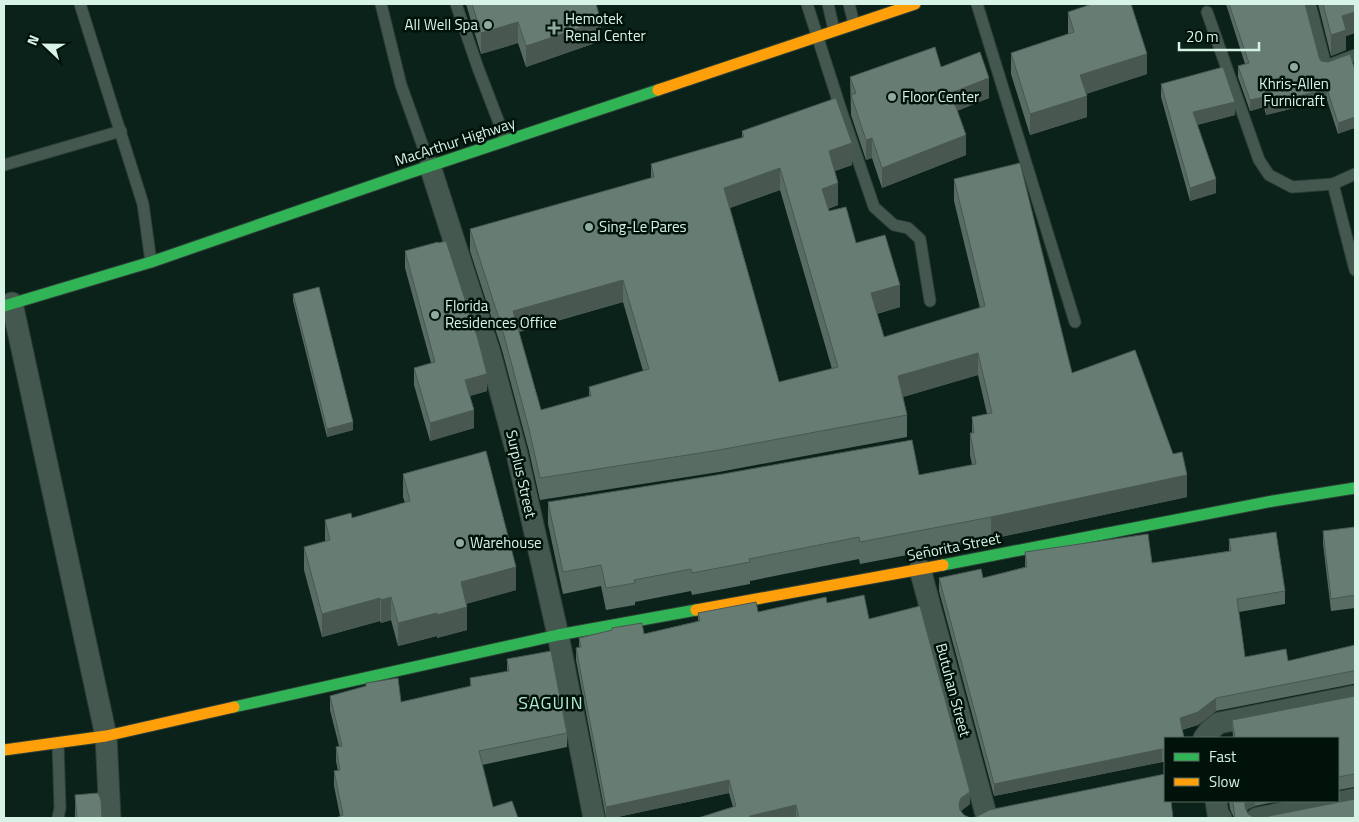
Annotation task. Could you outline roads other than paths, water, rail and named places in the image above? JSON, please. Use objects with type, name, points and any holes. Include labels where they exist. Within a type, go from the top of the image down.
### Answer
[{"type":"main road","name":"MacArthur Highway","points":[[8,305],[151,262],[430,166],[914,4]]},
{"type":"main road","name":"Señorita Street","points":[[4,750],[58,741],[106,736],[558,635],[920,569],[1273,501],[1355,488]]},
{"type":"street","name":"Surplus Street","points":[[430,166],[490,353],[517,454],[539,512],[558,635],[594,818]]},
{"type":"street","points":[[8,305],[106,736],[110,818]]},
{"type":"street","name":"Butuhan Street","points":[[920,569],[987,812]]},
{"type":"street","points":[[1205,737],[1219,723],[1355,696]]},
{"type":"street","points":[[1257,818],[1355,799]]},
{"type":"street","points":[[1216,802],[1221,818]]},
{"type":"lane","points":[[80,4],[143,204],[151,262]]},
{"type":"lane","points":[[381,4],[401,85],[430,166]]},
{"type":"lane","points":[[456,4],[506,141]]},
{"type":"lane","points":[[807,4],[874,207],[894,225],[908,228],[920,239],[930,301]]},
{"type":"lane","points":[[828,4],[834,30]]},
{"type":"lane","points":[[849,4],[854,24]]},
{"type":"lane","points":[[977,4],[1075,322]]},
{"type":"lane","points":[[1310,4],[1326,66],[1355,55]]},
{"type":"lane","points":[[1207,12],[1259,160],[1269,175],[1292,187],[1333,184],[1355,174]]},
{"type":"lane","points":[[4,165],[121,131]]},
{"type":"lane","points":[[1333,184],[1355,270]]},
{"type":"lane","points":[[58,741],[60,808],[58,818]]},
{"type":"place","name":"All Well Spa","points":[[488,25]]},
{"type":"place","name":"Hemotek Renal Center","points":[[554,28]]},
{"type":"place","name":"Khris-Allen Furnicraft","points":[[1294,67]]},
{"type":"place","name":"Floor Center","points":[[892,97]]},
{"type":"place","name":"Sing-Le Pares","points":[[589,227]]},
{"type":"place","name":"Florida Residences Office","points":[[435,315]]},
{"type":"place","name":"Warehouse","points":[[460,543]]},
{"type":"district","name":"SAGUIN","points":[[551,703]]}]
